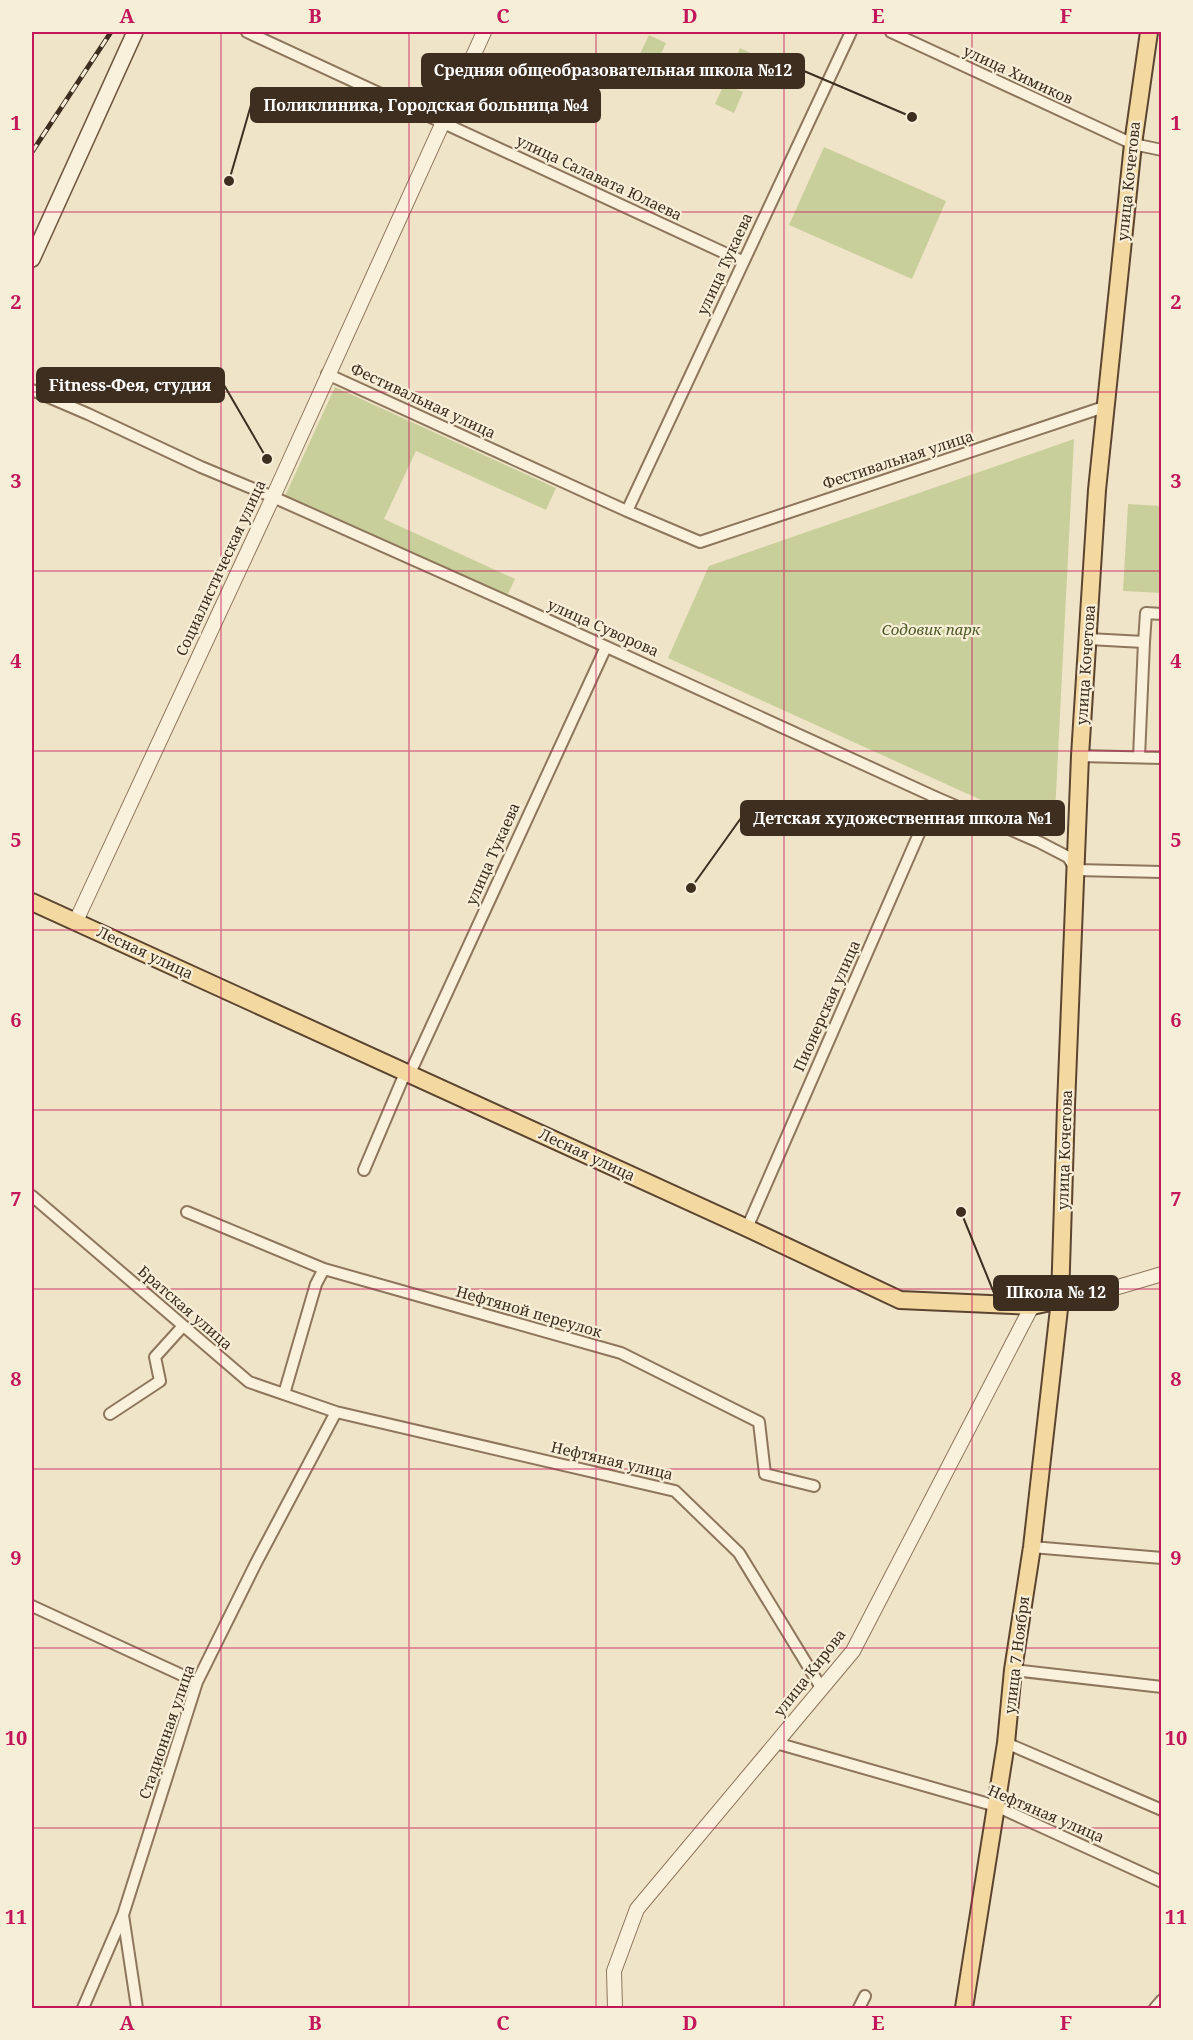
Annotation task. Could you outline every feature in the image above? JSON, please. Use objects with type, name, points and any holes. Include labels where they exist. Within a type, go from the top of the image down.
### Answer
[{"type":"main road","points":[[32,259],[135,32]]},
{"type":"main road","name":"улица Кочетова","points":[[1060,1300],[1073,858],[1104,407],[1133,144],[1149,32]]},
{"type":"main road","name":"Лесная улица","points":[[32,902],[900,1300],[1032,1306],[1060,1300]]},
{"type":"main road","name":"улица 7 Ноября","points":[[964,2008],[1006,1743],[1013,1670],[1032,1547],[1060,1300]]},
{"type":"street","name":"улица Салавата Юлаева","points":[[247,32],[742,261]]},
{"type":"street","name":"Социалистическая улица","points":[[76,921],[484,32]]},
{"type":"street","name":"улица Тукаева","points":[[627,511],[851,32]]},
{"type":"street","name":"улица Химиков","points":[[891,32],[1133,144],[1161,150]]},
{"type":"street","name":"Фестивальная улица","points":[[327,374],[700,542],[1104,407]]},
{"type":"street","name":"улица Суворова","points":[[32,390],[201,467],[273,496],[1073,858],[1161,872]]},
{"type":"street","points":[[1139,758],[1146,613],[1161,614]]},
{"type":"street","points":[[1088,639],[1144,642]]},
{"type":"street","name":"улица Тукаева","points":[[364,1170],[403,1078],[410,1074],[606,647]]},
{"type":"street","points":[[1080,756],[1161,758]]},
{"type":"street","name":"Пионерская улица","points":[[747,1228],[935,796]]},
{"type":"street","name":"Братская улица","points":[[32,1196],[249,1382],[336,1412]]},
{"type":"street","name":"Нефтяной переулок","points":[[187,1212],[324,1269],[621,1353],[759,1422],[765,1474],[814,1486]]},
{"type":"street","points":[[284,1394],[316,1284],[324,1269]]},
{"type":"street","name":"Лесная улица","points":[[1060,1300],[1118,1287],[1161,1274]]},
{"type":"street","name":"улица Кирова","points":[[615,2008],[614,1971],[638,1909],[853,1651],[1032,1306]]},
{"type":"street","points":[[110,1414],[160,1381],[156,1357],[183,1326]]},
{"type":"street","name":"Нефтяная улица","points":[[336,1412],[675,1491],[739,1553],[822,1689]]},
{"type":"street","name":"Стадионная улица","points":[[83,2008],[123,1915],[197,1682],[256,1563],[336,1412]]},
{"type":"street","points":[[1032,1547],[1161,1558]]},
{"type":"street","points":[[32,1606],[197,1682]]},
{"type":"street","points":[[1013,1670],[1161,1687]]},
{"type":"street","name":"Нефтяная улица","points":[[776,1743],[996,1806],[1161,1882]]},
{"type":"street","points":[[1006,1743],[1161,1810]]},
{"type":"street","points":[[123,1915],[137,2008]]},
{"type":"street","points":[[859,2008],[865,1996]]},
{"type":"street","points":[[1155,2008],[1161,2000]]},
{"type":"green space","points":[[649,35],[666,43],[645,89],[627,81]]},
{"type":"green space","points":[[740,48],[759,57],[746,87],[726,78]]},
{"type":"green space","points":[[724,84],[743,92],[734,113],[715,104]]},
{"type":"green space","points":[[824,147],[946,201],[912,279],[789,225]]},
{"type":"green space","points":[[335,387],[556,488],[546,510],[416,451],[384,519],[515,579],[506,598],[285,496]]},
{"type":"green space","name":"Содовик парк","points":[[1074,439],[1054,833],[668,658],[709,566]]},
{"type":"green space","points":[[1128,504],[1161,506],[1161,593],[1123,591]]},
{"type":"railway","points":[[32,152],[111,32]]},
{"type":"place","name":"Средняя общеобразовательная школа №12","points":[[912,117]]},
{"type":"place","name":"Поликлиника, Городская больница №4","points":[[229,181]]},
{"type":"place","name":"Fitness-Фея, студия","points":[[267,459]]},
{"type":"place","name":"Детская художественная школа №1","points":[[691,888]]},
{"type":"place","name":"Школа № 12","points":[[961,1212]]}]
